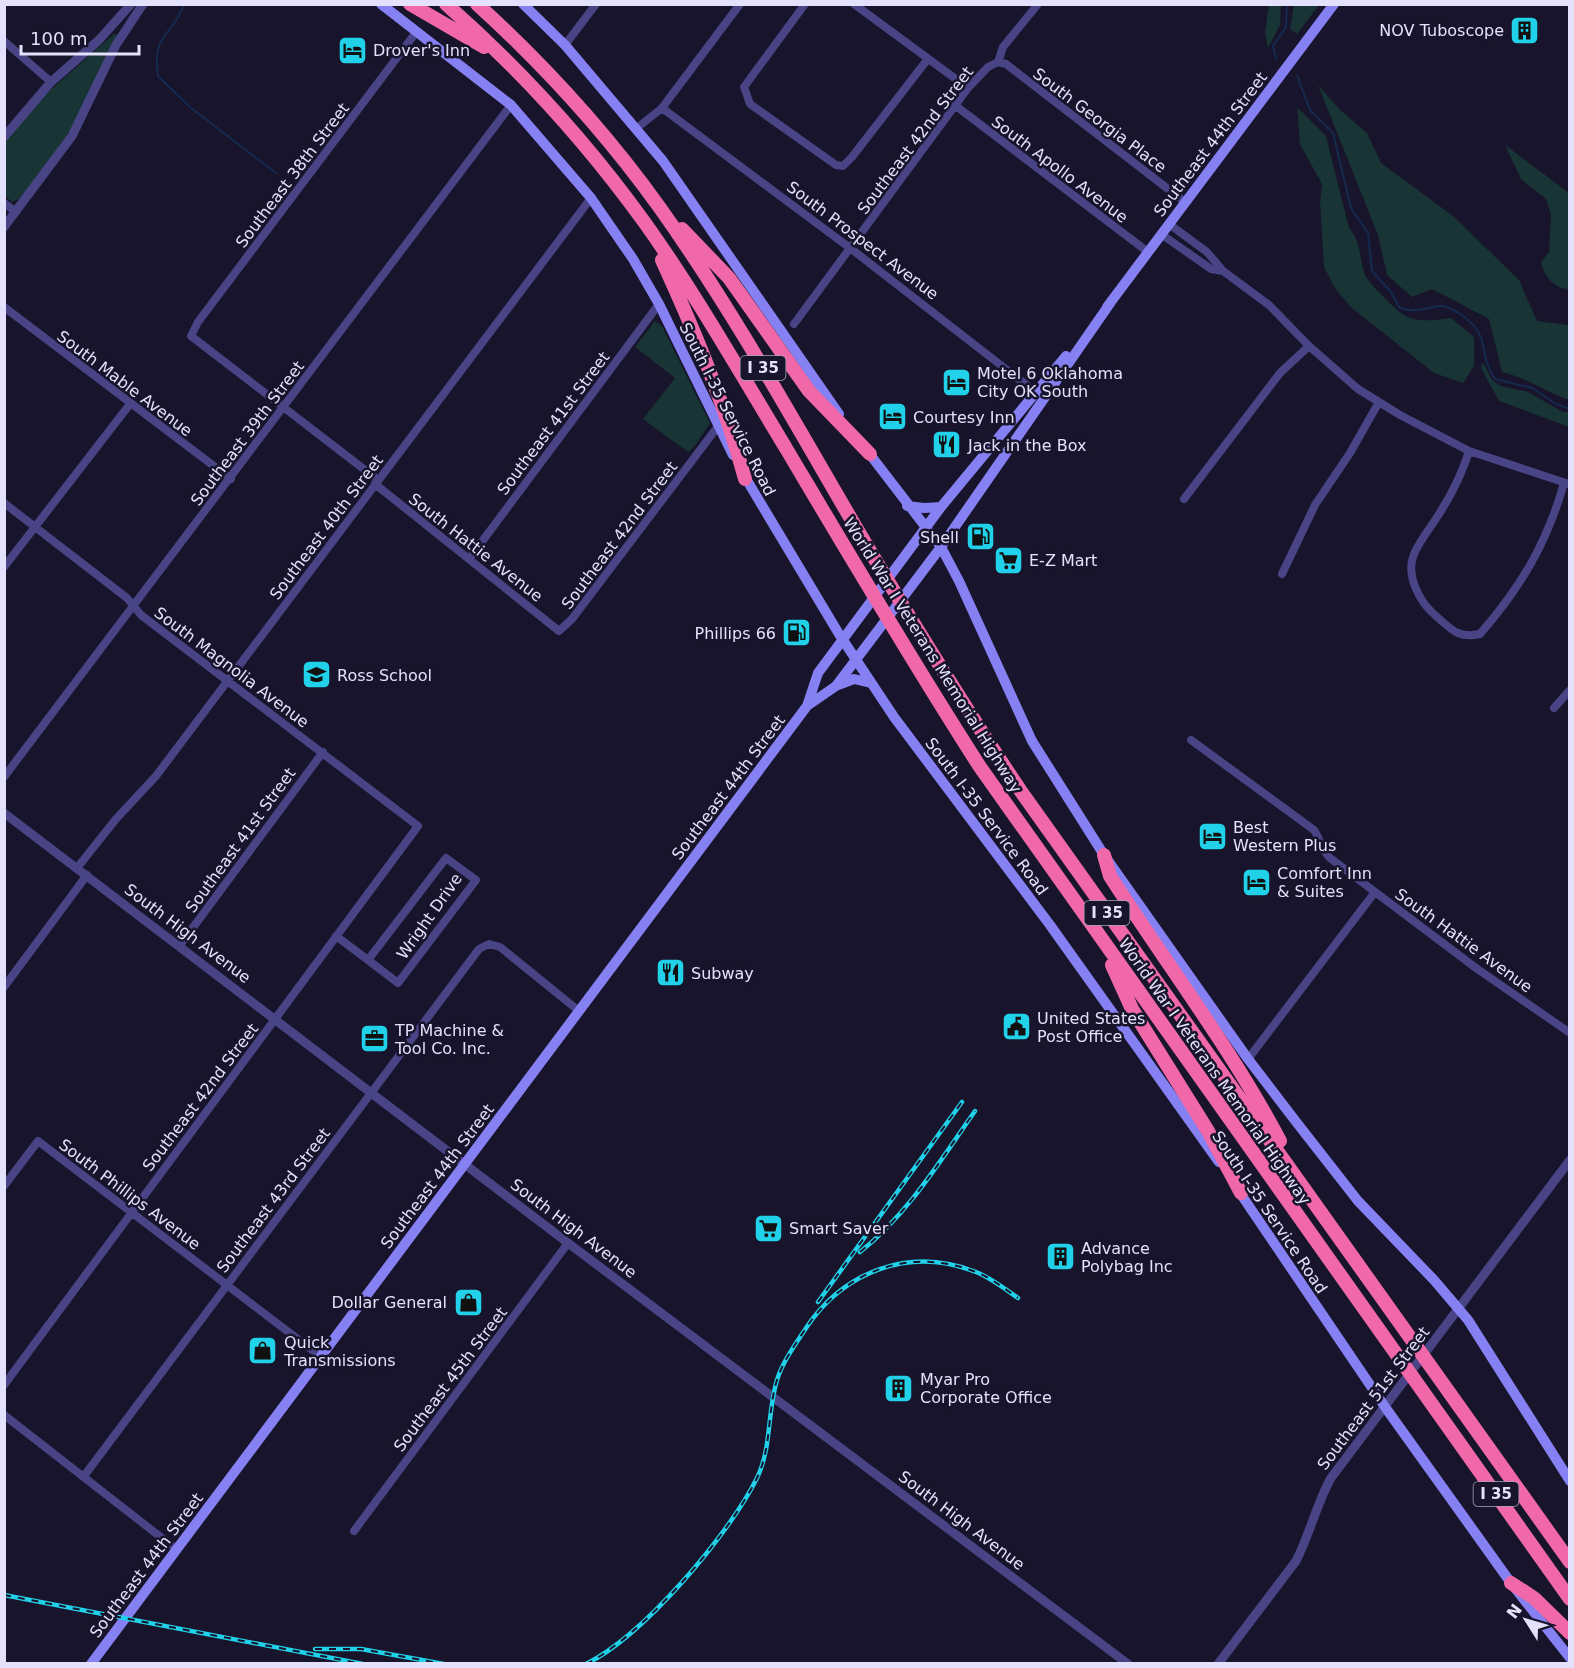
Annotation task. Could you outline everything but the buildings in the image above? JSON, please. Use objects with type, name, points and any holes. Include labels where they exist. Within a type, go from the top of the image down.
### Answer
[{"type":"highway","points":[[410,4],[504,59]]},
{"type":"highway","name":"World War I Veterans Memorial Highway","points":[[446,4],[504,59],[572,132],[645,223],[693,294],[904,646],[980,767],[1424,1389],[1569,1599]]},
{"type":"highway","name":"World War I Veterans Memorial Highway","points":[[477,4],[509,33],[567,95],[646,190],[732,317],[917,629],[1020,790],[1569,1562]]},
{"type":"highway","points":[[488,4],[509,33]]},
{"type":"highway","points":[[646,190],[729,278],[809,391],[870,454]]},
{"type":"highway","points":[[645,223],[698,339],[732,432],[745,479]]},
{"type":"highway","points":[[1104,855],[1110,876],[1257,1098],[1306,1191]]},
{"type":"highway","points":[[1101,939],[1132,1009],[1208,1131],[1241,1193]]},
{"type":"highway","points":[[1511,1582],[1534,1598],[1569,1633]]},
{"type":"main road","name":"South I-35 Service Road","points":[[381,4],[511,105],[591,198],[633,259],[659,304],[745,479],[871,684],[1050,925],[1241,1193],[1385,1407],[1511,1582],[1569,1658]]},
{"type":"main road","points":[[523,4],[565,45],[637,128],[693,202],[829,401],[907,506],[941,547],[958,579],[1032,741],[1104,855],[1248,1059],[1358,1201],[1459,1308],[1569,1481]]},
{"type":"main road","name":"Southeast 44th Street","points":[[807,706],[836,686],[941,547],[1040,396],[1334,4]]},
{"type":"main road","name":"Southeast 44th Street","points":[[91,1664],[807,706],[818,673],[941,507],[1040,396]]},
{"type":"main road","points":[[907,506],[941,507]]},
{"type":"main road","points":[[836,686],[854,679],[871,684]]},
{"type":"street","points":[[4,137],[51,82],[99,40],[131,4]]},
{"type":"street","points":[[4,227],[72,136],[116,45],[143,4]]},
{"type":"street","points":[[565,45],[596,4]]},
{"type":"street","points":[[637,128],[662,108],[740,4]]},
{"type":"street","points":[[805,4],[744,87],[750,104],[836,165],[843,166],[927,60]]},
{"type":"street","points":[[854,4],[968,88]]},
{"type":"street","name":"Southeast 42nd Street","points":[[794,324],[968,88],[988,67],[998,62],[1003,47],[1038,4]]},
{"type":"street","name":"Southeast 38th Street","points":[[192,336],[198,322],[417,32]]},
{"type":"street","points":[[4,41],[51,82]]},
{"type":"street","name":"South Georgia Place","points":[[998,62],[1006,64],[1185,202]]},
{"type":"street","name":"Southeast 39th Street","points":[[4,777],[511,105]]},
{"type":"street","name":"South Apollo Avenue","points":[[956,106],[1148,252]]},
{"type":"street","name":"South Prospect Avenue","points":[[662,108],[850,248],[1040,396]]},
{"type":"street","name":"Southeast 40th Street","points":[[77,868],[116,819],[156,776],[591,198]]},
{"type":"street","points":[[4,203],[16,212]]},
{"type":"street","points":[[1169,224],[1207,252],[1223,271],[1269,305],[1309,346],[1358,389],[1469,452],[1567,483],[1536,559],[1480,634],[1466,637],[1453,631],[1427,609],[1415,585],[1413,555],[1451,495],[1469,452]]},
{"type":"street","points":[[1161,234],[1211,269],[1223,271]]},
{"type":"street","name":"Southeast 41st Street","points":[[469,559],[659,304]]},
{"type":"street","name":"South Mable Avenue","points":[[4,307],[231,479]]},
{"type":"street","name":"South Hattie Avenue","points":[[192,336],[560,631]]},
{"type":"street","points":[[1184,499],[1280,373],[1309,346]]},
{"type":"street","points":[[1282,574],[1314,505],[1350,453],[1379,402]]},
{"type":"street","points":[[4,567],[130,404]]},
{"type":"street","name":"Southeast 42nd Street","points":[[560,631],[572,619],[719,425]]},
{"type":"street","name":"South Magnolia Avenue","points":[[4,503],[127,598],[141,615],[418,826]]},
{"type":"street","points":[[1554,708],[1569,690]]},
{"type":"street","name":"South Hattie Avenue","points":[[1191,740],[1314,830],[1320,839],[1323,852],[1569,1033]]},
{"type":"street","name":"Southeast 41st Street","points":[[180,945],[323,752]]},
{"type":"street","name":"South High Avenue","points":[[4,813],[568,1243],[1128,1664]]},
{"type":"street","name":"Southeast 42nd Street","points":[[4,1385],[418,826]]},
{"type":"street","name":"Wright Drive","points":[[336,936],[398,983],[476,880],[446,858],[368,960]]},
{"type":"street","points":[[4,987],[87,875]]},
{"type":"street","points":[[1248,1059],[1375,892]]},
{"type":"street","name":"Southeast 43rd Street","points":[[84,1476],[370,1091],[479,949],[489,944],[511,954],[579,1011]]},
{"type":"street","name":"South Phillips Avenue","points":[[4,1186],[38,1141],[320,1356]]},
{"type":"street","name":"Southeast 51st Street","points":[[1218,1664],[1296,1561],[1304,1545],[1320,1497],[1569,1160]]},
{"type":"street","name":"Southeast 45th Street","points":[[354,1531],[568,1243]]},
{"type":"street","points":[[4,1415],[176,1548]]},
{"type":"green space","points":[[1269,5],[1281,5],[1280,25],[1268,48],[1265,33]]},
{"type":"green space","points":[[1294,5],[1319,5],[1297,34],[1290,29]]},
{"type":"green space","points":[[114,34],[117,35],[70,131],[21,198],[12,202],[5,196],[4,143],[47,93]]},
{"type":"green space","points":[[1318,85],[1339,109],[1367,133],[1381,163],[1453,216],[1519,280],[1537,321],[1569,325],[1569,400],[1502,372],[1489,319],[1432,289],[1412,297],[1387,275],[1378,235]]},
{"type":"green space","points":[[1297,107],[1326,136],[1349,228],[1358,244],[1364,272],[1369,281],[1405,315],[1419,320],[1451,318],[1474,337],[1474,366],[1463,383],[1434,373],[1352,308],[1336,290],[1324,267],[1320,202],[1322,184],[1300,144]]},
{"type":"green space","points":[[1505,145],[1569,193],[1569,289],[1559,287],[1550,281],[1541,262],[1549,252],[1551,214],[1546,199],[1521,179]]},
{"type":"green space","points":[[655,321],[662,326],[710,423],[695,446],[688,452],[643,419],[675,378],[635,347]]},
{"type":"green space","points":[[1482,364],[1492,380],[1501,386],[1528,392],[1563,412],[1569,412],[1569,427],[1499,401],[1481,368]]},
{"type":"waterway","points":[[184,4],[174,24],[160,43],[157,61],[158,76],[191,108],[276,173]]},
{"type":"waterway","points":[[1276,59],[1273,46],[1286,27],[1287,4]]},
{"type":"waterway","points":[[1297,75],[1310,110],[1333,133],[1351,208],[1368,233],[1372,271],[1391,292],[1399,307],[1414,310],[1442,306],[1455,311],[1476,328],[1483,344],[1489,369],[1495,379],[1532,388],[1556,404],[1570,409]]},
{"type":"railway","points":[[818,1302],[962,1102]]},
{"type":"railway","points":[[860,1252],[908,1204],[975,1111]]},
{"type":"railway","points":[[586,1664],[609,1650],[658,1608],[706,1555],[744,1501],[762,1466],[774,1392],[783,1366],[806,1328],[839,1292],[859,1278],[880,1269],[903,1263],[927,1262],[951,1265],[976,1272],[1018,1298]]},
{"type":"railway","points":[[4,1595],[363,1664]]},
{"type":"railway","points":[[315,1649],[361,1649],[444,1664]]},
{"type":"place","name":"NOV Tuboscope","points":[[1525,30]]},
{"type":"place","name":"Drover's Inn","points":[[352,50]]},
{"type":"place","name":"Motel 6 Oklahoma City OK South","points":[[956,382]]},
{"type":"place","name":"Courtesy Inn","points":[[892,417]]},
{"type":"place","name":"Jack in the Box","points":[[947,445]]},
{"type":"place","name":"Shell","points":[[980,537]]},
{"type":"place","name":"E-Z Mart","points":[[1008,560]]},
{"type":"place","name":"Phillips 66","points":[[797,633]]},
{"type":"place","name":"Ross School","points":[[316,675]]},
{"type":"place","name":"Best Western Plus","points":[[1212,836]]},
{"type":"place","name":"Comfort Inn & Suites","points":[[1256,882]]},
{"type":"place","name":"Subway","points":[[670,973]]},
{"type":"place","name":"United States Post Office","points":[[1016,1027]]},
{"type":"place","name":"TP Machine & Tool Co. Inc.","points":[[374,1039]]},
{"type":"place","name":"Smart Saver","points":[[768,1228]]},
{"type":"place","name":"Advance Polybag Inc","points":[[1060,1257]]},
{"type":"place","name":"Dollar General","points":[[468,1302]]},
{"type":"place","name":"Quick Transmissions","points":[[263,1351]]},
{"type":"place","name":"Myar Pro Corporate Office","points":[[899,1388]]}]
